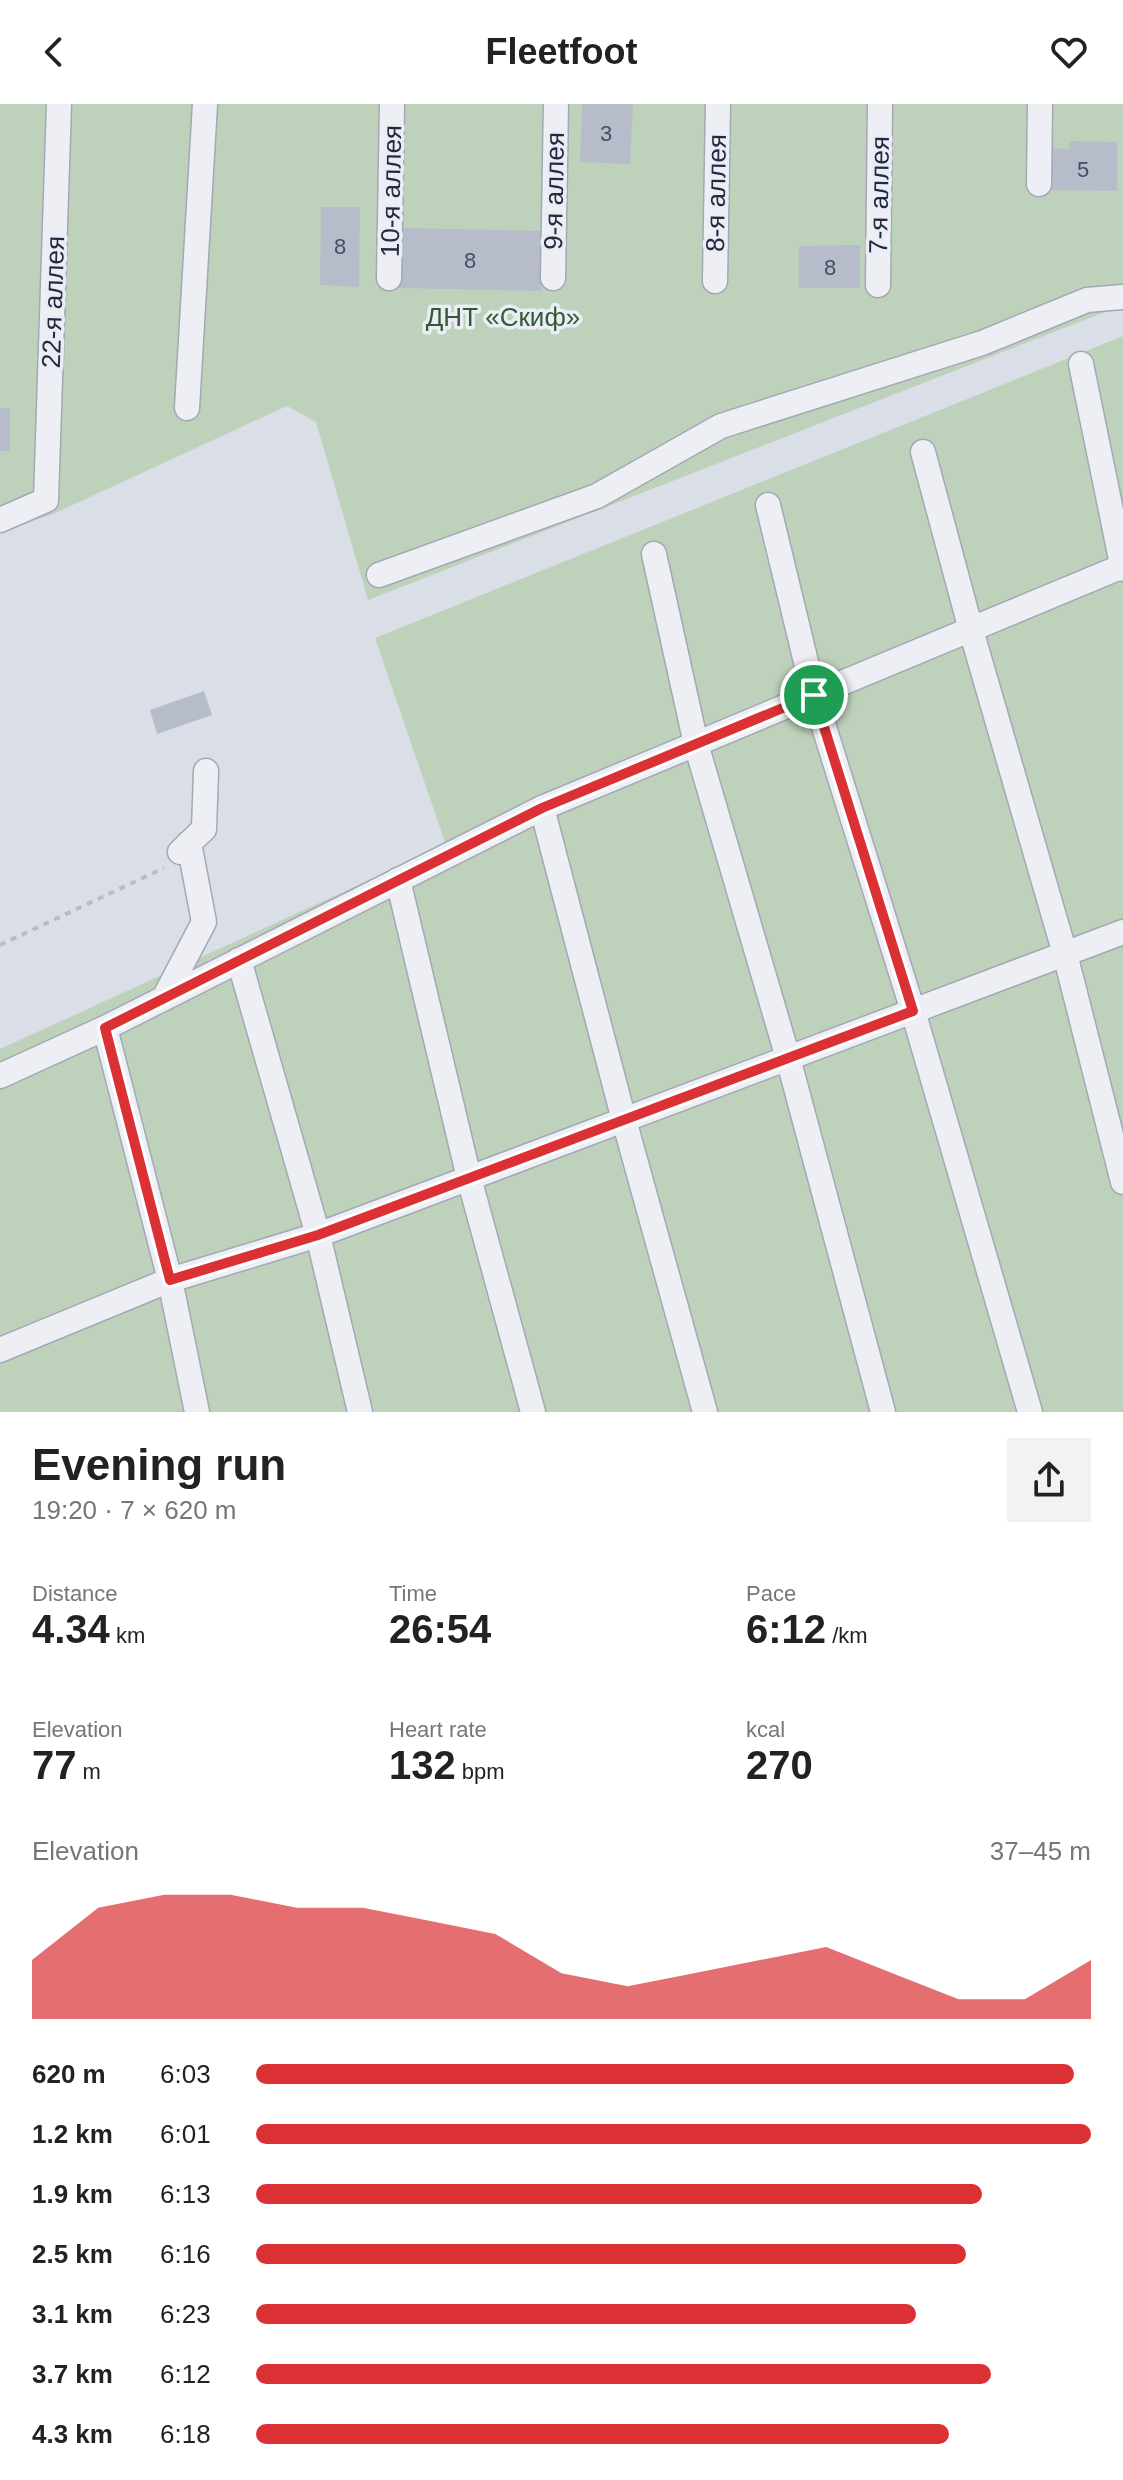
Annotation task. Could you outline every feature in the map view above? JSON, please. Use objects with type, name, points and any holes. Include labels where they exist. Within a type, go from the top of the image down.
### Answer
[{"type":"lane","name":"22-я аллея","points":[[0,520],[46,500],[59,104]]},
{"type":"lane","points":[[187,408],[205,104]]},
{"type":"lane","name":"10-я аллея","points":[[389,278],[392,104]]},
{"type":"lane","name":"9-я аллея","points":[[553,278],[556,104]]},
{"type":"lane","name":"8-я аллея","points":[[715,281],[718,104]]},
{"type":"lane","name":"7-я аллея","points":[[878,285],[880,104]]},
{"type":"lane","points":[[1039,184],[1040,104]]},
{"type":"lane","points":[[379,575],[597,496],[721,426],[982,343],[1087,300],[1123,297]]},
{"type":"lane","points":[[0,1076],[105,1028],[542,808],[1123,567],[1081,364]]},
{"type":"lane","points":[[923,452],[1065,954],[1123,1182]]},
{"type":"lane","points":[[768,505],[814,695],[913,1011],[1030,1412]]},
{"type":"lane","points":[[654,554],[696,744],[788,1058],[883,1412]]},
{"type":"lane","points":[[164,998],[204,922],[179,854],[204,829],[206,771]]},
{"type":"lane","points":[[542,808],[705,1412]]},
{"type":"lane","points":[[398,880],[469,1178],[533,1412]]},
{"type":"lane","points":[[0,1350],[170,1280],[318,1235],[1123,932]]},
{"type":"lane","points":[[239,960],[318,1235],[360,1412]]},
{"type":"lane","points":[[105,1028],[170,1280],[197,1412]]},
{"type":"path","points":[[0,945],[179,854]]},
{"type":"green space","name":"ДНТ «Скиф»","points":[[0,104],[1123,104],[1123,305],[368,600],[316,422],[287,406],[51,515],[0,531]]},
{"type":"green space","points":[[1123,336],[1123,1412],[0,1412],[0,1049],[446,845],[375,638]]},
{"type":"building","points":[[582,104],[633,104],[630,164],[580,162]]},
{"type":"building","points":[[1069,141],[1117,142],[1117,191],[1049,190],[1050,148],[1069,149]]},
{"type":"building","points":[[321,207],[360,207],[359,287],[320,285]]},
{"type":"building","points":[[400,228],[542,231],[541,291],[399,288]]},
{"type":"building","points":[[860,245],[860,288],[799,288],[799,246]]},
{"type":"building","points":[[0,408],[10,408],[10,451],[0,451]]},
{"type":"building","points":[[204,691],[212,715],[157,734],[150,710]]},
{"type":"route","points":[[814,695],[913,1011],[318,1235],[170,1280],[105,1028],[542,808],[814,695]]}]
